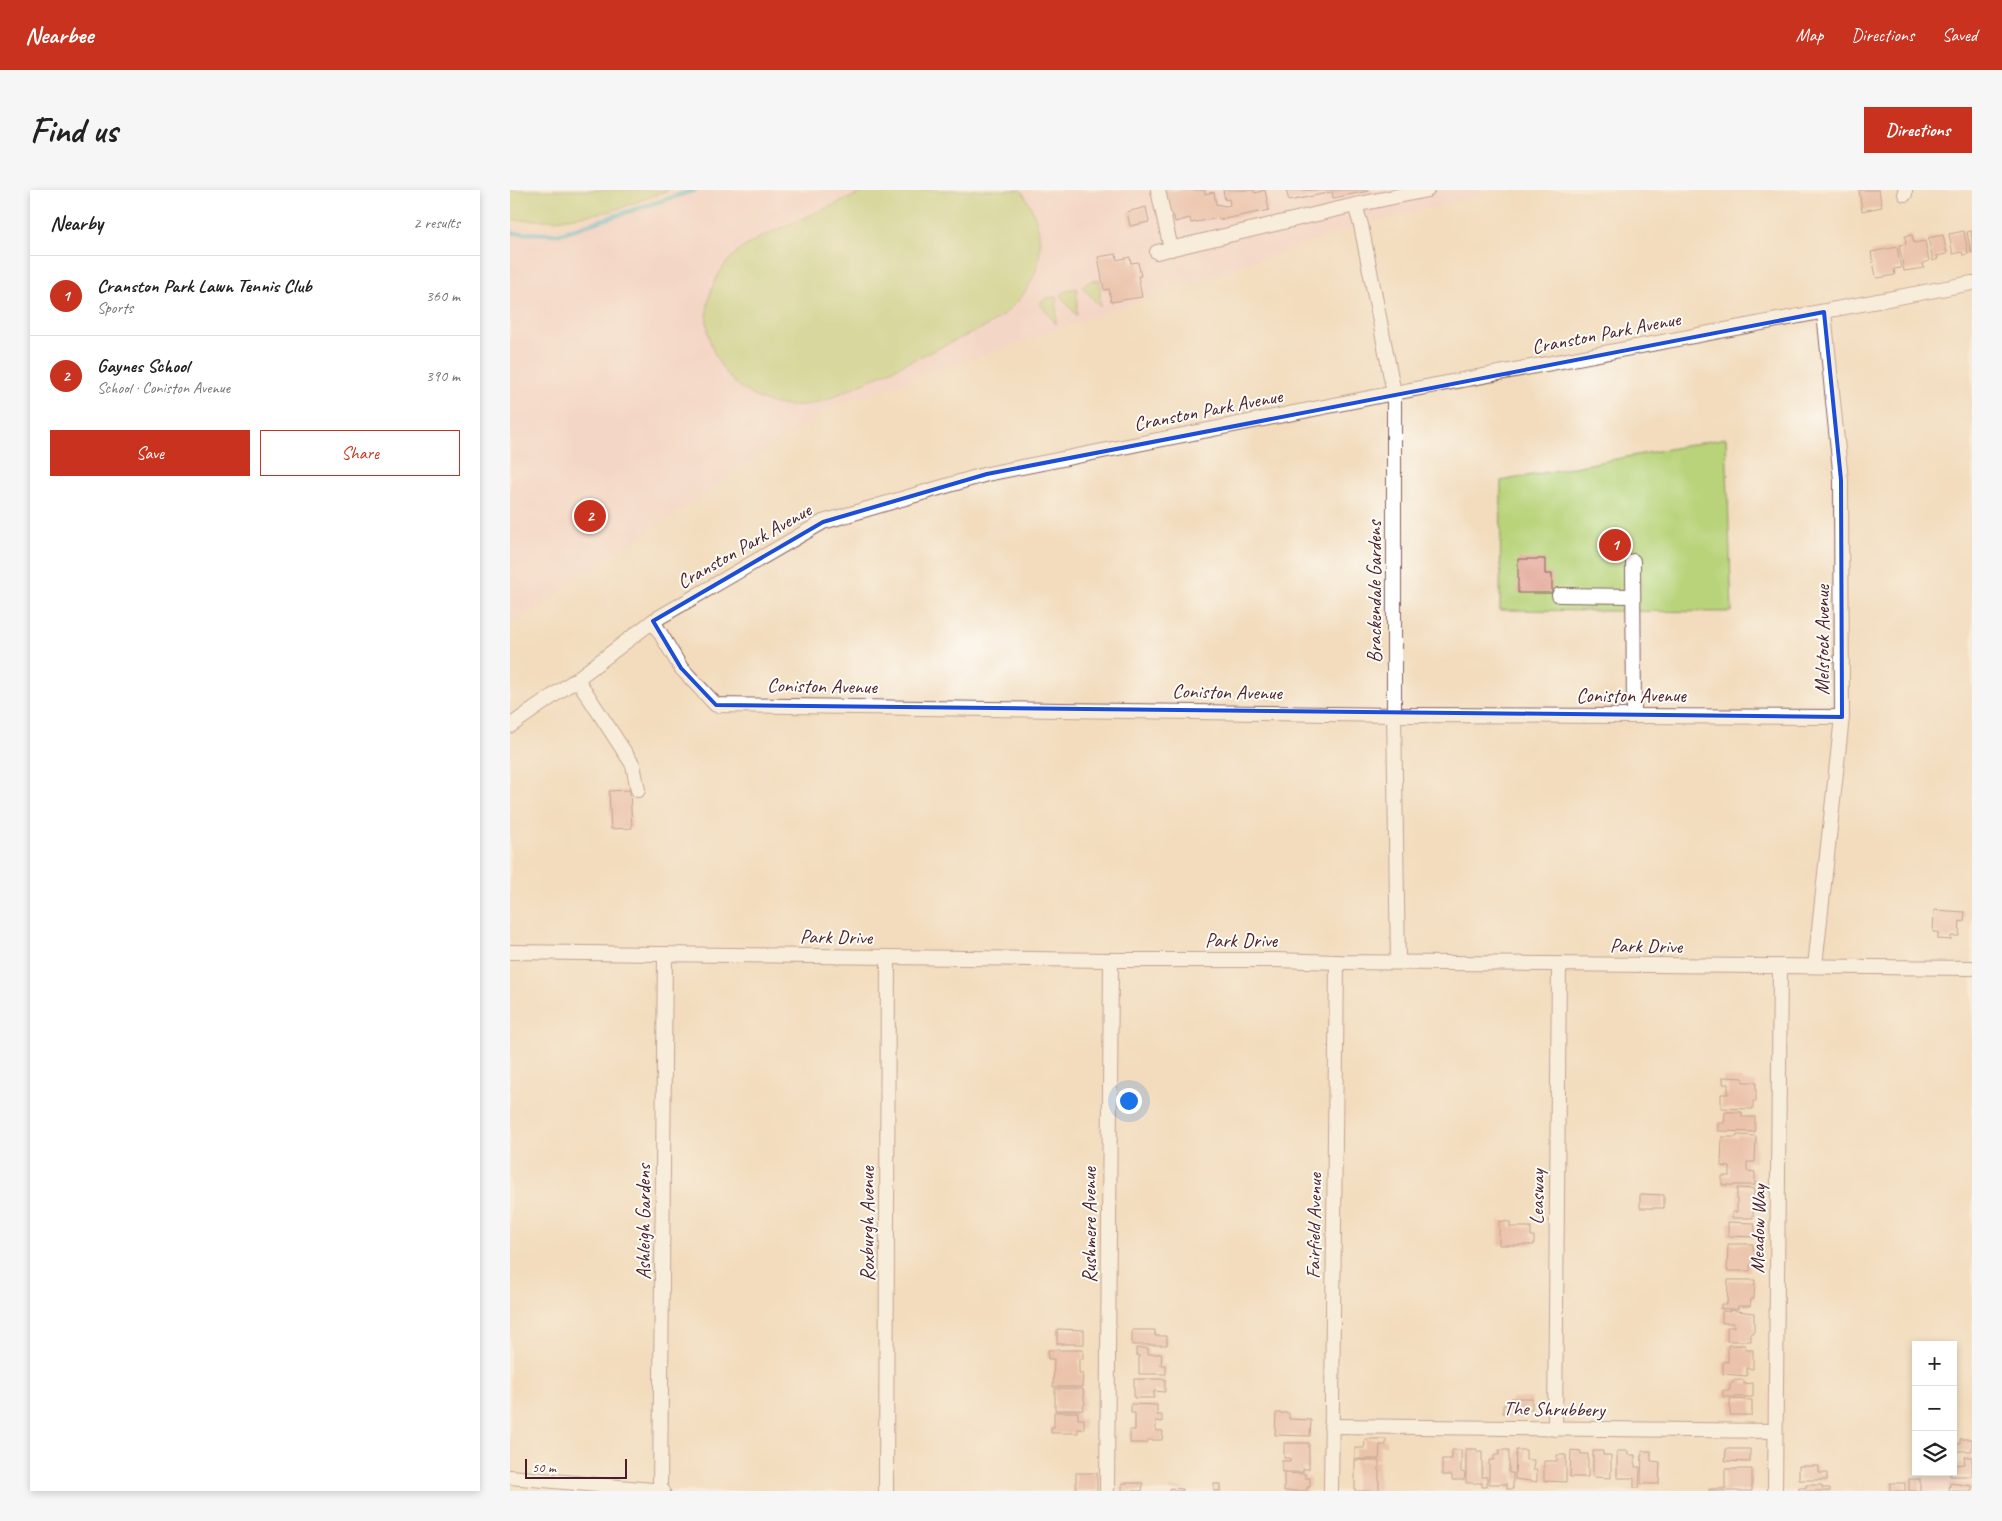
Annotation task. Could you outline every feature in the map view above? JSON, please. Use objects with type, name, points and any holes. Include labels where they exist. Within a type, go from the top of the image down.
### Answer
[{"type":"street","points":[[1158,190],[1171,249]]},
{"type":"street","points":[[1158,252],[1426,190]]},
{"type":"street","name":"Brackendale Gardens","points":[[1355,205],[1361,225],[1394,393],[1394,715],[1398,962]]},
{"type":"street","name":"Cranston Park Avenue","points":[[510,726],[653,621],[823,522],[987,474],[1394,393],[1972,284]]},
{"type":"street","name":"Melstock Avenue","points":[[1815,966],[1842,717],[1841,480],[1824,312]]},
{"type":"street","points":[[1633,561],[1634,715]]},
{"type":"street","points":[[1559,595],[1633,596]]},
{"type":"street","name":"Coniston Avenue","points":[[653,621],[682,668],[716,705],[1394,715],[1842,717]]},
{"type":"street","points":[[577,678],[634,765],[638,790]]},
{"type":"street","name":"Park Drive","points":[[510,952],[1559,965],[1972,968]]},
{"type":"street","name":"Ashleigh Gardens","points":[[662,1491],[665,954]]},
{"type":"street","name":"Roxburgh Avenue","points":[[886,1491],[888,957]]},
{"type":"street","name":"Rushmere Avenue","points":[[1107,1491],[1111,960]]},
{"type":"street","name":"Fairfield Avenue","points":[[1332,1491],[1331,1426],[1337,962]]},
{"type":"street","name":"Leasway","points":[[1555,1429],[1559,965]]},
{"type":"street","name":"Meadow Way","points":[[1775,1491],[1780,967]]},
{"type":"street","name":"The Shrubbery","points":[[1331,1426],[1775,1431]]},
{"type":"street","points":[[510,1477],[662,1491]]},
{"type":"highlighted area","points":[[1824,312],[1841,480],[1842,717],[716,705],[681,668],[653,621],[823,522],[987,474]]},
{"type":"shaded area","points":[[683,190],[1482,190],[1483,195],[1361,225],[832,407],[510,626],[510,225],[557,228]]},
{"type":"shaded area","points":[[1907,1478],[1972,1480],[1972,1491],[1907,1491]]},
{"type":"green space","points":[[510,190],[669,190],[612,211],[556,220],[510,220]]},
{"type":"green space","points":[[868,190],[1021,190],[1032,210],[1038,229],[1040,248],[1037,266],[1031,283],[1020,299],[987,326],[826,400],[793,406],[766,401],[744,390],[726,373],[714,353],[708,330],[708,306],[715,282],[729,260],[743,247],[769,233]]},
{"type":"green space","points":[[1100,280],[1100,307],[1082,286],[1091,281]]},
{"type":"green space","points":[[1077,288],[1077,316],[1060,295],[1068,290]]},
{"type":"green space","points":[[1057,297],[1056,324],[1039,303],[1047,298]]},
{"type":"green space","points":[[1726,438],[1732,612],[1500,610],[1501,481]]},
{"type":"building","points":[[1162,190],[1205,190],[1205,194],[1214,192],[1216,204],[1226,206],[1230,205],[1229,199],[1225,200],[1223,190],[1254,190],[1255,193],[1265,190],[1269,210],[1219,220],[1219,218],[1191,223],[1190,218],[1175,222],[1174,216],[1168,217]]},
{"type":"building","points":[[1286,190],[1369,191],[1333,198],[1332,192],[1289,201]]},
{"type":"building","points":[[1859,190],[1879,190],[1882,207],[1862,211]]},
{"type":"building","points":[[1146,207],[1149,222],[1130,226],[1127,212]]},
{"type":"building","points":[[1964,231],[1968,254],[1963,255],[1962,252],[1953,254],[1949,234]]},
{"type":"building","points":[[1972,231],[1972,253],[1971,253],[1967,232]]},
{"type":"building","points":[[1912,235],[1914,243],[1925,241],[1929,261],[1923,263],[1924,268],[1904,271],[1899,245],[1906,244],[1905,236]]},
{"type":"building","points":[[1943,235],[1947,254],[1937,256],[1938,259],[1933,261],[1928,238]]},
{"type":"building","points":[[1897,247],[1901,268],[1894,269],[1895,275],[1876,277],[1871,252]]},
{"type":"building","points":[[1116,254],[1117,260],[1130,257],[1131,263],[1138,262],[1141,276],[1138,276],[1142,297],[1111,302],[1109,289],[1104,290],[1098,257]]},
{"type":"building","points":[[1518,559],[1545,559],[1545,574],[1552,574],[1552,593],[1518,593]]},
{"type":"building","points":[[630,790],[632,828],[611,829],[609,791]]},
{"type":"building","points":[[1934,910],[1965,912],[1964,922],[1960,921],[1959,936],[1951,936],[1951,940],[1938,939],[1938,932],[1933,932]]},
{"type":"building","points":[[1723,1077],[1743,1078],[1743,1082],[1756,1082],[1756,1101],[1753,1101],[1753,1109],[1721,1108],[1721,1094],[1728,1094],[1728,1084],[1723,1084]]},
{"type":"building","points":[[1725,1112],[1742,1112],[1742,1117],[1755,1117],[1755,1132],[1718,1131],[1718,1123],[1724,1123]]},
{"type":"building","points":[[1737,1135],[1756,1136],[1755,1162],[1747,1162],[1747,1171],[1755,1172],[1755,1185],[1722,1185],[1722,1176],[1730,1176],[1730,1167],[1721,1166],[1722,1137],[1737,1137]]},
{"type":"building","points":[[1737,1188],[1754,1189],[1753,1218],[1732,1218],[1732,1212],[1737,1212]]},
{"type":"building","points":[[1640,1194],[1664,1195],[1664,1208],[1640,1208]]},
{"type":"building","points":[[1499,1221],[1510,1222],[1510,1227],[1531,1227],[1534,1245],[1499,1245]]},
{"type":"building","points":[[1728,1222],[1754,1223],[1756,1237],[1728,1236]]},
{"type":"building","points":[[1728,1244],[1753,1244],[1755,1265],[1750,1265],[1750,1271],[1727,1271]]},
{"type":"building","points":[[1728,1280],[1755,1280],[1754,1299],[1751,1299],[1750,1306],[1738,1306],[1738,1309],[1721,1309],[1721,1304],[1727,1304]]},
{"type":"building","points":[[1729,1310],[1754,1313],[1754,1333],[1751,1333],[1751,1341],[1727,1341],[1727,1327],[1734,1327],[1734,1323],[1722,1323],[1722,1311],[1730,1312]]},
{"type":"building","points":[[1057,1329],[1084,1330],[1084,1344],[1057,1344]]},
{"type":"building","points":[[1132,1330],[1155,1330],[1155,1336],[1167,1336],[1167,1345],[1132,1345]]},
{"type":"building","points":[[1728,1345],[1745,1345],[1745,1350],[1753,1350],[1753,1369],[1747,1368],[1747,1376],[1723,1374],[1723,1361],[1728,1362]]},
{"type":"building","points":[[1136,1348],[1148,1348],[1148,1354],[1162,1354],[1161,1365],[1166,1365],[1166,1374],[1139,1374],[1139,1355],[1136,1355]]},
{"type":"building","points":[[1048,1350],[1083,1350],[1083,1359],[1079,1359],[1079,1374],[1083,1374],[1082,1387],[1053,1387],[1054,1359],[1048,1359]]},
{"type":"building","points":[[1134,1379],[1165,1379],[1165,1392],[1154,1391],[1154,1398],[1134,1398]]},
{"type":"building","points":[[1733,1380],[1744,1380],[1744,1384],[1753,1383],[1753,1397],[1723,1397],[1723,1390],[1730,1390],[1730,1383],[1733,1383]]},
{"type":"building","points":[[1055,1389],[1083,1389],[1085,1405],[1083,1410],[1055,1410]]},
{"type":"building","points":[[1511,1398],[1532,1398],[1532,1409],[1525,1409],[1525,1413],[1503,1413],[1503,1405],[1511,1405]]},
{"type":"building","points":[[1730,1399],[1752,1400],[1752,1415],[1730,1415]]},
{"type":"building","points":[[1131,1404],[1157,1405],[1157,1415],[1162,1415],[1162,1422],[1156,1421],[1156,1431],[1163,1431],[1162,1440],[1148,1440],[1147,1443],[1130,1443],[1130,1430],[1135,1430],[1135,1413],[1131,1413]]},
{"type":"building","points":[[1054,1412],[1078,1412],[1078,1419],[1084,1419],[1084,1429],[1078,1429],[1078,1433],[1051,1433],[1051,1427],[1054,1427]]},
{"type":"building","points":[[1276,1413],[1289,1413],[1289,1419],[1311,1420],[1310,1436],[1275,1435]]},
{"type":"building","points":[[1365,1439],[1386,1439],[1386,1445],[1380,1445],[1379,1459],[1355,1459],[1355,1448],[1364,1448]]},
{"type":"building","points":[[1960,1439],[1972,1439],[1972,1451],[1957,1451],[1957,1444],[1960,1444]]},
{"type":"building","points":[[1284,1443],[1309,1443],[1309,1469],[1303,1469],[1303,1472],[1282,1472],[1282,1461],[1290,1461],[1290,1458],[1284,1458]]},
{"type":"building","points":[[1466,1449],[1477,1449],[1477,1452],[1482,1452],[1482,1477],[1487,1477],[1487,1487],[1482,1487],[1482,1483],[1466,1483]]},
{"type":"building","points":[[1726,1449],[1750,1449],[1750,1462],[1725,1461]]},
{"type":"building","points":[[1452,1450],[1461,1450],[1461,1472],[1465,1473],[1464,1480],[1452,1480],[1452,1475],[1442,1475],[1442,1459],[1452,1459]]},
{"type":"building","points":[[1499,1450],[1509,1450],[1509,1473],[1513,1473],[1513,1489],[1507,1489],[1507,1484],[1489,1484],[1489,1460],[1494,1460],[1494,1455],[1499,1455]]},
{"type":"building","points":[[1516,1450],[1526,1450],[1526,1460],[1534,1460],[1533,1470],[1537,1470],[1537,1482],[1515,1479]]},
{"type":"building","points":[[1571,1450],[1581,1451],[1581,1454],[1588,1454],[1588,1477],[1570,1477]]},
{"type":"building","points":[[1593,1451],[1603,1451],[1603,1455],[1611,1455],[1611,1478],[1593,1477]]},
{"type":"building","points":[[1617,1451],[1628,1451],[1628,1455],[1635,1455],[1635,1467],[1640,1467],[1639,1488],[1634,1488],[1634,1478],[1617,1478]]},
{"type":"building","points":[[1642,1451],[1651,1451],[1651,1461],[1660,1462],[1659,1484],[1641,1484]]},
{"type":"building","points":[[1557,1455],[1566,1455],[1566,1482],[1544,1481],[1544,1461],[1557,1461]]},
{"type":"building","points":[[1964,1457],[1972,1457],[1972,1476],[1957,1476],[1957,1465],[1965,1464]]},
{"type":"building","points":[[1355,1460],[1379,1461],[1379,1491],[1355,1491]]},
{"type":"building","points":[[1799,1466],[1819,1466],[1819,1473],[1827,1473],[1827,1480],[1799,1480]]},
{"type":"building","points":[[1725,1469],[1752,1469],[1752,1491],[1709,1491],[1709,1489],[1725,1489]]},
{"type":"building","points":[[1076,1473],[1097,1473],[1097,1491],[1076,1491]]},
{"type":"building","points":[[1284,1473],[1305,1474],[1305,1478],[1310,1478],[1310,1487],[1307,1487],[1307,1491],[1284,1491]]},
{"type":"building","points":[[1909,1479],[1920,1479],[1920,1491],[1909,1491]]},
{"type":"building","points":[[1122,1483],[1143,1483],[1142,1491],[1122,1491]]},
{"type":"building","points":[[1890,1483],[1905,1483],[1905,1491],[1890,1491]]},
{"type":"building","points":[[1950,1483],[1972,1486],[1972,1491],[1949,1491]]},
{"type":"building","points":[[1214,1484],[1220,1484],[1220,1491],[1214,1491]]},
{"type":"building","points":[[1806,1485],[1822,1485],[1822,1488],[1830,1488],[1830,1491],[1799,1491],[1799,1488],[1806,1488]]},
{"type":"building","points":[[1170,1488],[1183,1489],[1183,1491],[1170,1491]]},
{"type":"waterway","points":[[510,233],[559,234],[695,190]]},
{"type":"place","name":"Gaynes School","points":[[590,516]]},
{"type":"place","name":"Cranston Park Lawn Tennis Club","points":[[1615,545]]}]
